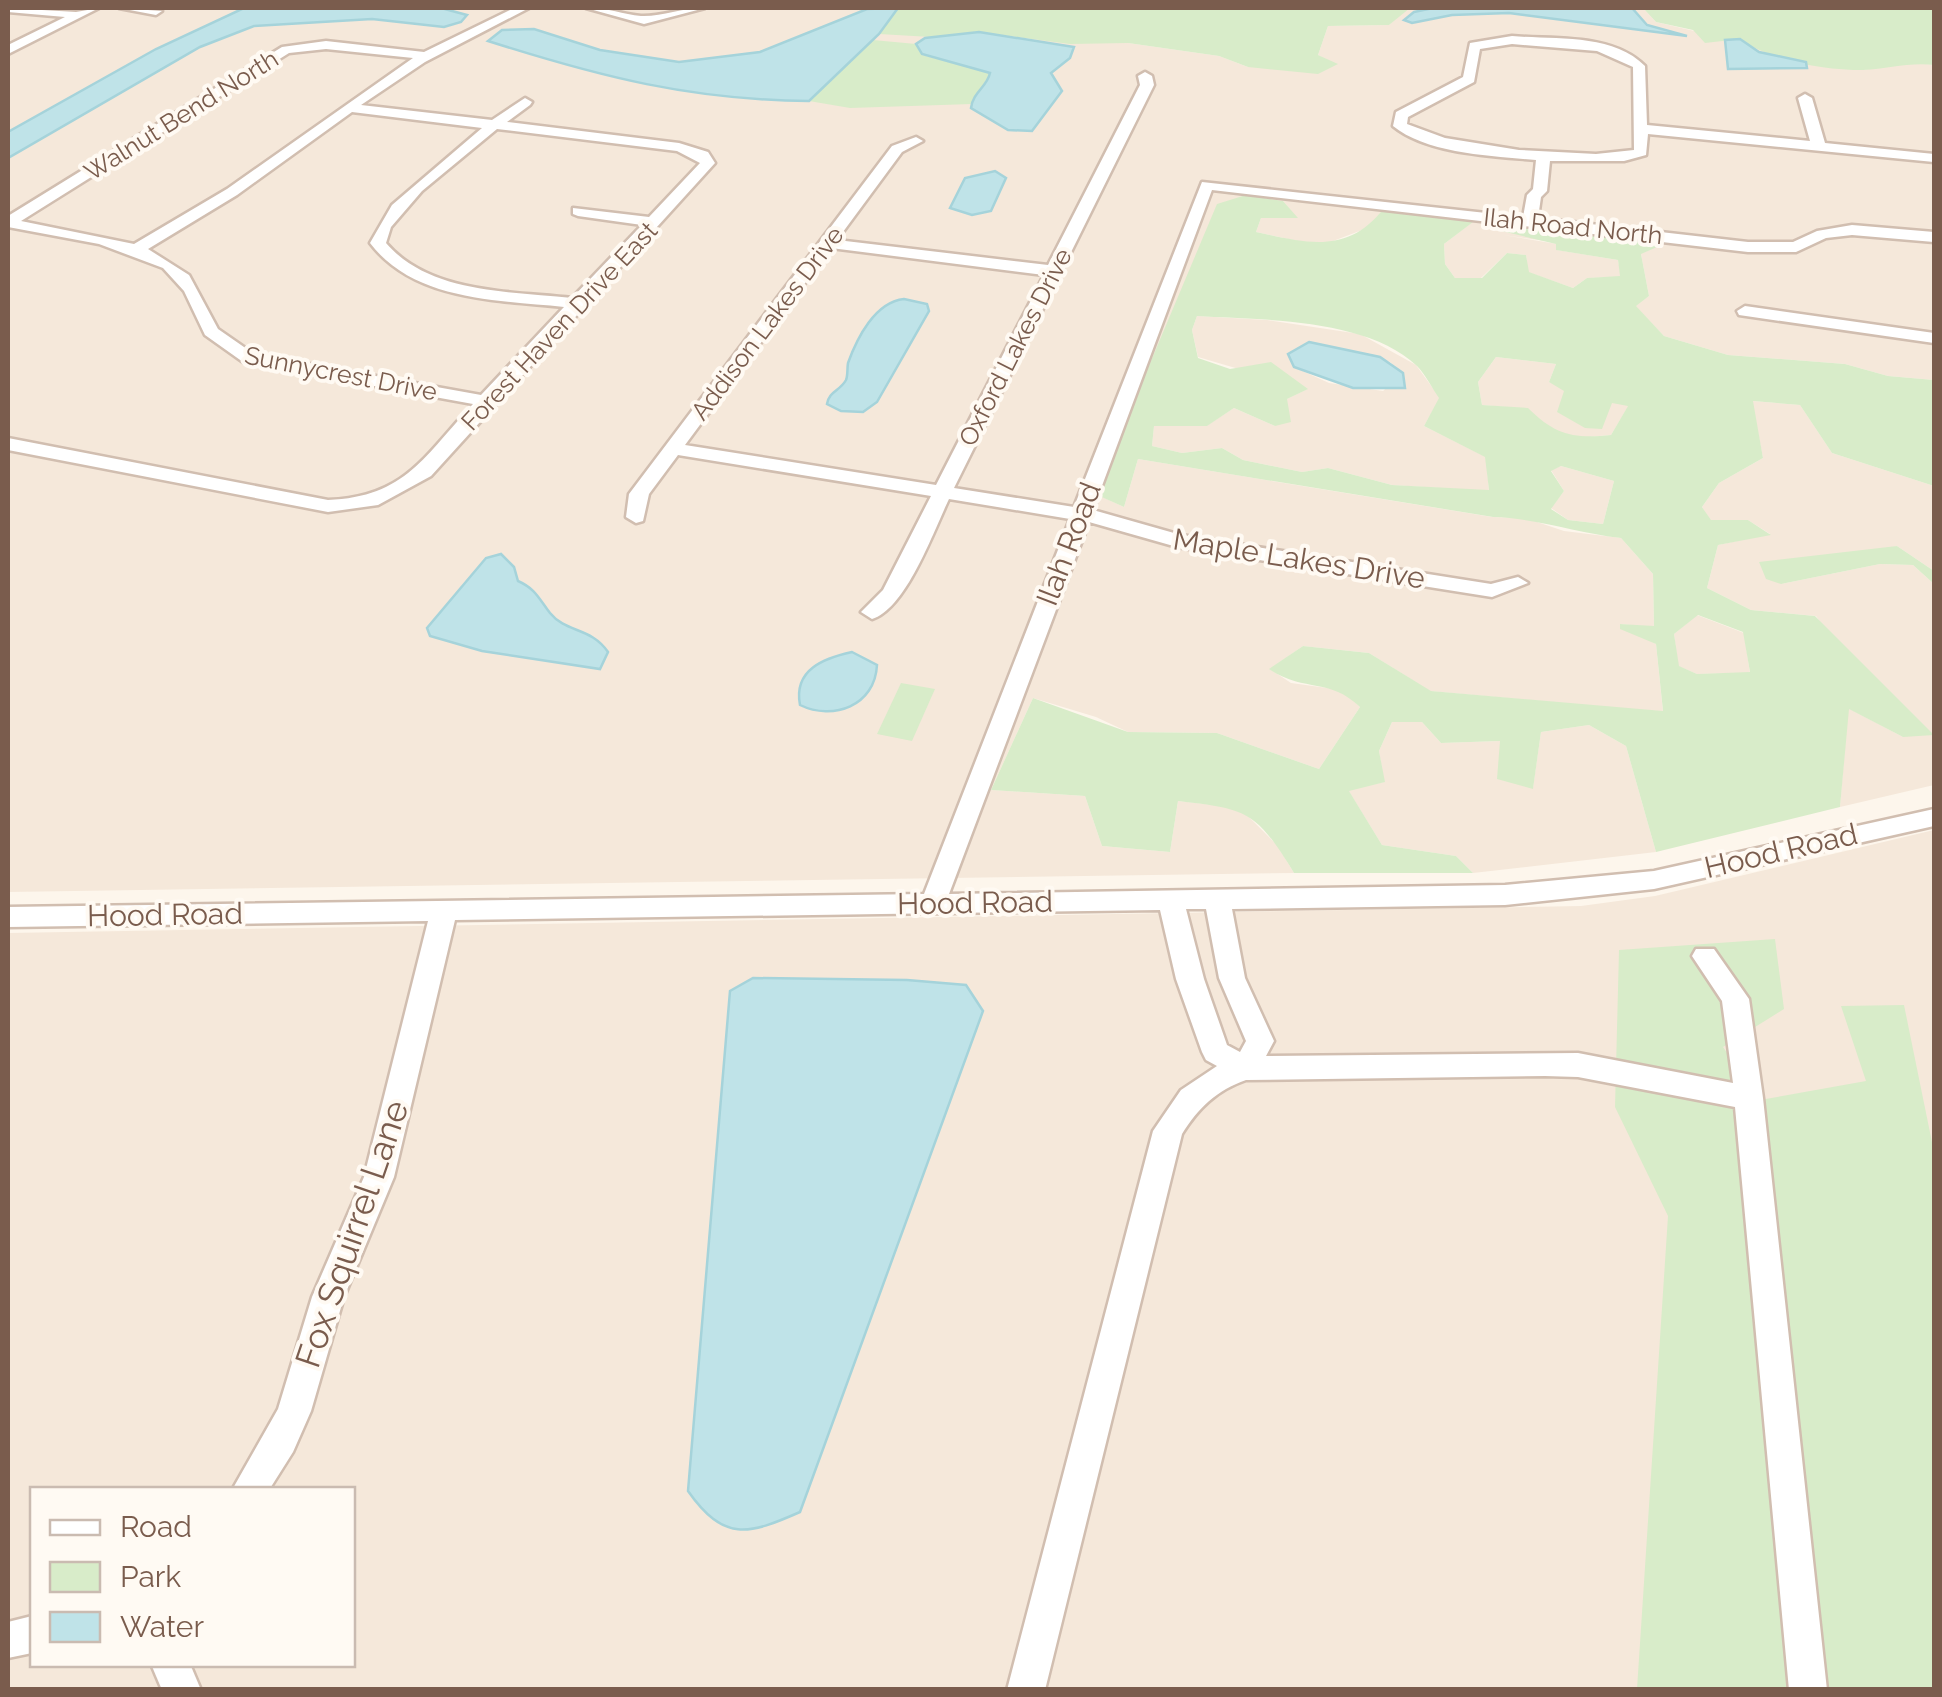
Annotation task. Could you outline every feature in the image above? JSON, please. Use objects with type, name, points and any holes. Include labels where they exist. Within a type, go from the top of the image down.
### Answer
[{"type":"street","points":[[8,8],[73,14]]},
{"type":"street","points":[[8,50],[73,14],[93,8]]},
{"type":"street","points":[[125,8],[156,10]]},
{"type":"street","points":[[133,251],[203,215],[474,26],[523,8]]},
{"type":"street","points":[[592,8],[632,19],[666,18],[699,8]]},
{"type":"street","points":[[1512,40],[1612,52],[1639,66],[1643,129],[1643,146],[1635,156],[1611,160],[1435,142],[1406,132],[1398,120],[1400,115],[1469,79],[1474,46],[1512,40]]},
{"type":"street","name":"Walnut Bend North","points":[[8,222],[286,50],[326,46],[426,56]]},
{"type":"street","name":"Oxford Lakes Drive","points":[[872,612],[892,593],[1147,85],[1145,76]]},
{"type":"street","points":[[1805,98],[1820,147]]},
{"type":"street","points":[[526,102],[388,216],[379,229],[378,243],[396,266],[431,281],[577,304]]},
{"type":"street","points":[[354,108],[496,125]]},
{"type":"street","name":"Forest Haven Drive East","points":[[8,444],[328,506],[355,506],[393,496],[413,483],[486,400],[706,168],[707,159],[698,152],[496,125]]},
{"type":"street","points":[[1643,129],[1934,158]]},
{"type":"street","name":"Addison Lakes Drive","points":[[636,517],[639,494],[897,150],[916,141]]},
{"type":"street","points":[[1544,154],[1540,191],[1551,208],[1552,224]]},
{"type":"street","name":"Ilah Road North","points":[[1208,185],[1776,249],[1836,231],[1934,238]]},
{"type":"street","name":"Ilah Road","points":[[933,903],[1208,185]]},
{"type":"street","points":[[1530,222],[1534,195],[1540,191]]},
{"type":"street","points":[[578,211],[655,222]]},
{"type":"street","name":"Sunnycrest Drive","points":[[8,222],[133,251],[166,265],[186,281],[206,329],[232,350],[268,362],[486,400]]},
{"type":"street","points":[[827,243],[1054,271]]},
{"type":"street","points":[[1746,311],[1934,338]]},
{"type":"street","name":"Maple Lakes Drive","points":[[673,449],[1081,514],[1132,524],[1176,541],[1492,590],[1518,584]]},
{"type":"street","name":"Hood Road","points":[[8,918],[1505,895],[1654,880],[1934,818]]},
{"type":"street","points":[[1171,900],[1190,979],[1216,1052],[1246,1068]]},
{"type":"street","points":[[1217,900],[1232,978],[1260,1041],[1246,1068]]},
{"type":"street","name":"Fox Squirrel Lane","points":[[251,1487],[288,1426],[328,1297],[379,1177],[444,910]]},
{"type":"street","points":[[1705,956],[1735,1000],[1749,1098],[1808,1690]]},
{"type":"street","points":[[1190,979],[1232,978]]},
{"type":"street","points":[[1026,1690],[1168,1131],[1186,1100],[1200,1088],[1214,1077],[1246,1068],[1578,1065],[1749,1098]]},
{"type":"street","points":[[171,1667],[182,1690]]},
{"type":"shaded area","points":[[8,8],[244,8],[156,49],[8,132]]},
{"type":"shaded area","points":[[441,8],[898,8],[880,33],[1128,43],[1219,56],[1248,67],[1337,65],[1318,55],[1328,26],[1389,25],[1407,8],[1643,8],[1656,22],[1862,70],[1911,62],[1934,65],[1934,380],[1888,376],[1845,364],[1728,355],[1664,336],[1635,306],[1649,296],[1641,254],[1503,235],[1557,244],[1557,250],[1618,260],[1621,277],[1587,278],[1573,288],[1528,272],[1526,255],[1507,253],[1481,278],[1455,278],[1445,264],[1444,244],[1475,220],[1370,227],[1320,246],[1256,232],[1261,218],[1296,217],[1283,201],[1246,195],[1096,494],[1124,507],[1138,459],[1492,517],[1525,518],[1564,531],[1621,538],[1653,574],[1654,627],[1620,624],[1656,644],[1663,712],[1430,691],[1369,653],[1303,646],[1270,669],[1291,683],[1342,690],[1360,707],[1319,769],[1217,733],[1128,732],[1096,717],[1033,698],[991,790],[1085,796],[1102,846],[1170,852],[1178,801],[1240,808],[1277,845],[1294,873],[8,892],[8,158],[200,47],[235,32],[275,22],[372,19],[444,27],[446,9]]},
{"type":"shaded area","points":[[1197,316],[1267,320],[1360,334],[1416,365],[1440,398],[1424,426],[1486,457],[1489,491],[1392,485],[1328,468],[1302,472],[1243,460],[1222,448],[1182,453],[1152,446],[1154,426],[1206,426],[1234,408],[1275,426],[1287,399],[1307,389],[1198,357],[1192,330]],"holes":[[[1309,342],[1390,362],[1403,373],[1383,391],[1329,383],[1294,367]]]},
{"type":"shaded area","points":[[1496,357],[1556,364],[1549,382],[1629,405],[1611,435],[1576,438],[1548,428],[1528,409],[1482,405],[1478,382]]},
{"type":"shaded area","points":[[1752,401],[1800,405],[1832,453],[1934,486],[1934,571],[1897,546],[1781,584],[1880,564],[1913,565],[1934,584],[1934,785],[1840,807],[1848,708],[1903,737],[1816,616],[1751,610],[1707,588],[1718,545],[1770,534],[1748,520],[1710,520],[1702,507],[1719,483],[1763,458]]},
{"type":"shaded area","points":[[1561,466],[1614,481],[1603,524],[1568,520],[1551,508],[1564,491],[1551,470]]},
{"type":"shaded area","points":[[1697,615],[1744,633],[1750,673],[1697,674],[1678,666],[1674,634]]},
{"type":"shaded area","points":[[1392,722],[1422,722],[1441,743],[1501,741],[1533,788],[1541,732],[1589,725],[1626,746],[1656,852],[1473,873],[1456,856],[1382,845],[1348,790],[1384,782],[1379,751]]},
{"type":"shaded area","points":[[1934,830],[1934,1689],[8,1689],[8,933],[1581,906],[1655,896]]},
{"type":"green space","points":[[898,8],[1410,8],[1389,25],[1328,26],[1318,55],[1338,64],[1318,74],[1248,67],[1219,56],[1128,43],[1070,44],[979,32],[948,38],[879,34]]},
{"type":"green space","points":[[1643,8],[1934,8],[1934,65],[1863,70],[1798,63],[1740,39],[1705,43],[1693,30],[1656,22]]},
{"type":"green space","points":[[873,40],[916,44],[922,55],[990,73],[972,104],[850,108],[809,101]]},
{"type":"green space","points":[[1246,195],[1283,201],[1298,218],[1261,218],[1256,232],[1309,242],[1326,242],[1356,233],[1384,208],[1477,219],[1444,244],[1445,264],[1455,278],[1482,278],[1507,253],[1526,255],[1529,272],[1573,288],[1587,278],[1620,276],[1618,260],[1556,250],[1556,244],[1493,229],[1500,220],[1636,237],[1657,247],[1641,254],[1649,296],[1636,306],[1664,336],[1728,355],[1845,364],[1888,376],[1934,380],[1934,486],[1832,453],[1800,405],[1753,401],[1763,458],[1719,483],[1702,507],[1711,520],[1748,520],[1771,535],[1718,545],[1707,588],[1751,610],[1815,616],[1934,735],[1903,737],[1849,709],[1840,807],[1656,852],[1626,746],[1589,725],[1541,732],[1533,789],[1497,779],[1500,741],[1441,743],[1422,722],[1392,722],[1379,751],[1385,782],[1349,791],[1382,845],[1456,856],[1473,873],[1294,873],[1270,837],[1248,817],[1220,807],[1178,801],[1170,852],[1102,846],[1085,796],[991,790],[1033,698],[1128,732],[1217,733],[1319,769],[1360,707],[1338,692],[1294,681],[1269,669],[1303,646],[1369,653],[1431,691],[1663,711],[1656,644],[1620,629],[1620,624],[1654,626],[1653,574],[1621,538],[1138,459],[1124,507],[1095,494],[1217,204]],"holes":[[[1197,316],[1313,324],[1371,338],[1396,350],[1420,369],[1439,398],[1424,426],[1485,457],[1489,490],[1392,485],[1328,468],[1302,472],[1243,460],[1222,448],[1182,453],[1152,446],[1154,426],[1207,426],[1234,408],[1275,426],[1291,422],[1287,399],[1308,389],[1271,362],[1230,369],[1198,358],[1192,330]],[[1496,357],[1556,364],[1549,382],[1564,391],[1557,412],[1585,428],[1602,429],[1612,403],[1628,406],[1611,435],[1576,435],[1547,424],[1528,408],[1482,405],[1478,382]],[[1561,466],[1614,481],[1603,524],[1568,520],[1551,509],[1564,491],[1551,471]],[[1698,615],[1743,632],[1750,672],[1697,674],[1679,666],[1674,634]]]},
{"type":"green space","points":[[1897,546],[1934,571],[1934,584],[1913,565],[1880,564],[1781,584],[1766,579],[1759,562]]},
{"type":"green space","points":[[901,683],[935,689],[912,741],[877,734]]},
{"type":"green space","points":[[1775,939],[1784,1009],[1723,1047],[1760,1100],[1866,1081],[1841,1006],[1904,1005],[1934,1152],[1934,1689],[1637,1689],[1668,1216],[1615,1107],[1619,950]]},
{"type":"water","points":[[244,8],[441,8],[467,15],[461,22],[444,27],[372,19],[254,26],[200,47],[8,158],[8,132],[156,49]]},
{"type":"water","points":[[898,8],[879,34],[809,101],[725,96],[647,84],[488,41],[502,30],[534,29],[600,50],[679,62],[760,52],[867,9]]},
{"type":"water","points":[[1433,8],[1632,8],[1647,25],[1687,36],[1509,13],[1452,15],[1412,23],[1404,20],[1414,12]]},
{"type":"water","points":[[979,32],[1074,47],[1070,58],[1051,73],[1062,91],[1032,131],[1008,130],[971,108],[990,73],[922,54],[916,44],[925,38]]},
{"type":"water","points":[[1740,39],[1759,52],[1806,62],[1807,68],[1728,69],[1725,40]]},
{"type":"water","points":[[995,171],[1006,178],[991,211],[972,215],[950,208],[965,178]]},
{"type":"water","points":[[904,299],[927,304],[929,311],[877,402],[863,412],[841,411],[827,404],[846,380],[852,353],[869,323],[884,307]]},
{"type":"water","points":[[1309,342],[1380,357],[1403,373],[1405,388],[1353,388],[1294,367],[1288,354]]},
{"type":"water","points":[[501,554],[514,567],[518,581],[533,591],[556,619],[586,634],[608,652],[600,669],[482,651],[430,636],[427,628],[486,558]]},
{"type":"water","points":[[852,652],[877,665],[869,691],[838,710],[813,710],[800,705],[801,682],[806,674],[822,662]]},
{"type":"water","points":[[753,978],[907,980],[966,985],[983,1011],[800,1512],[766,1526],[738,1529],[713,1519],[688,1491],[730,991]]}]
